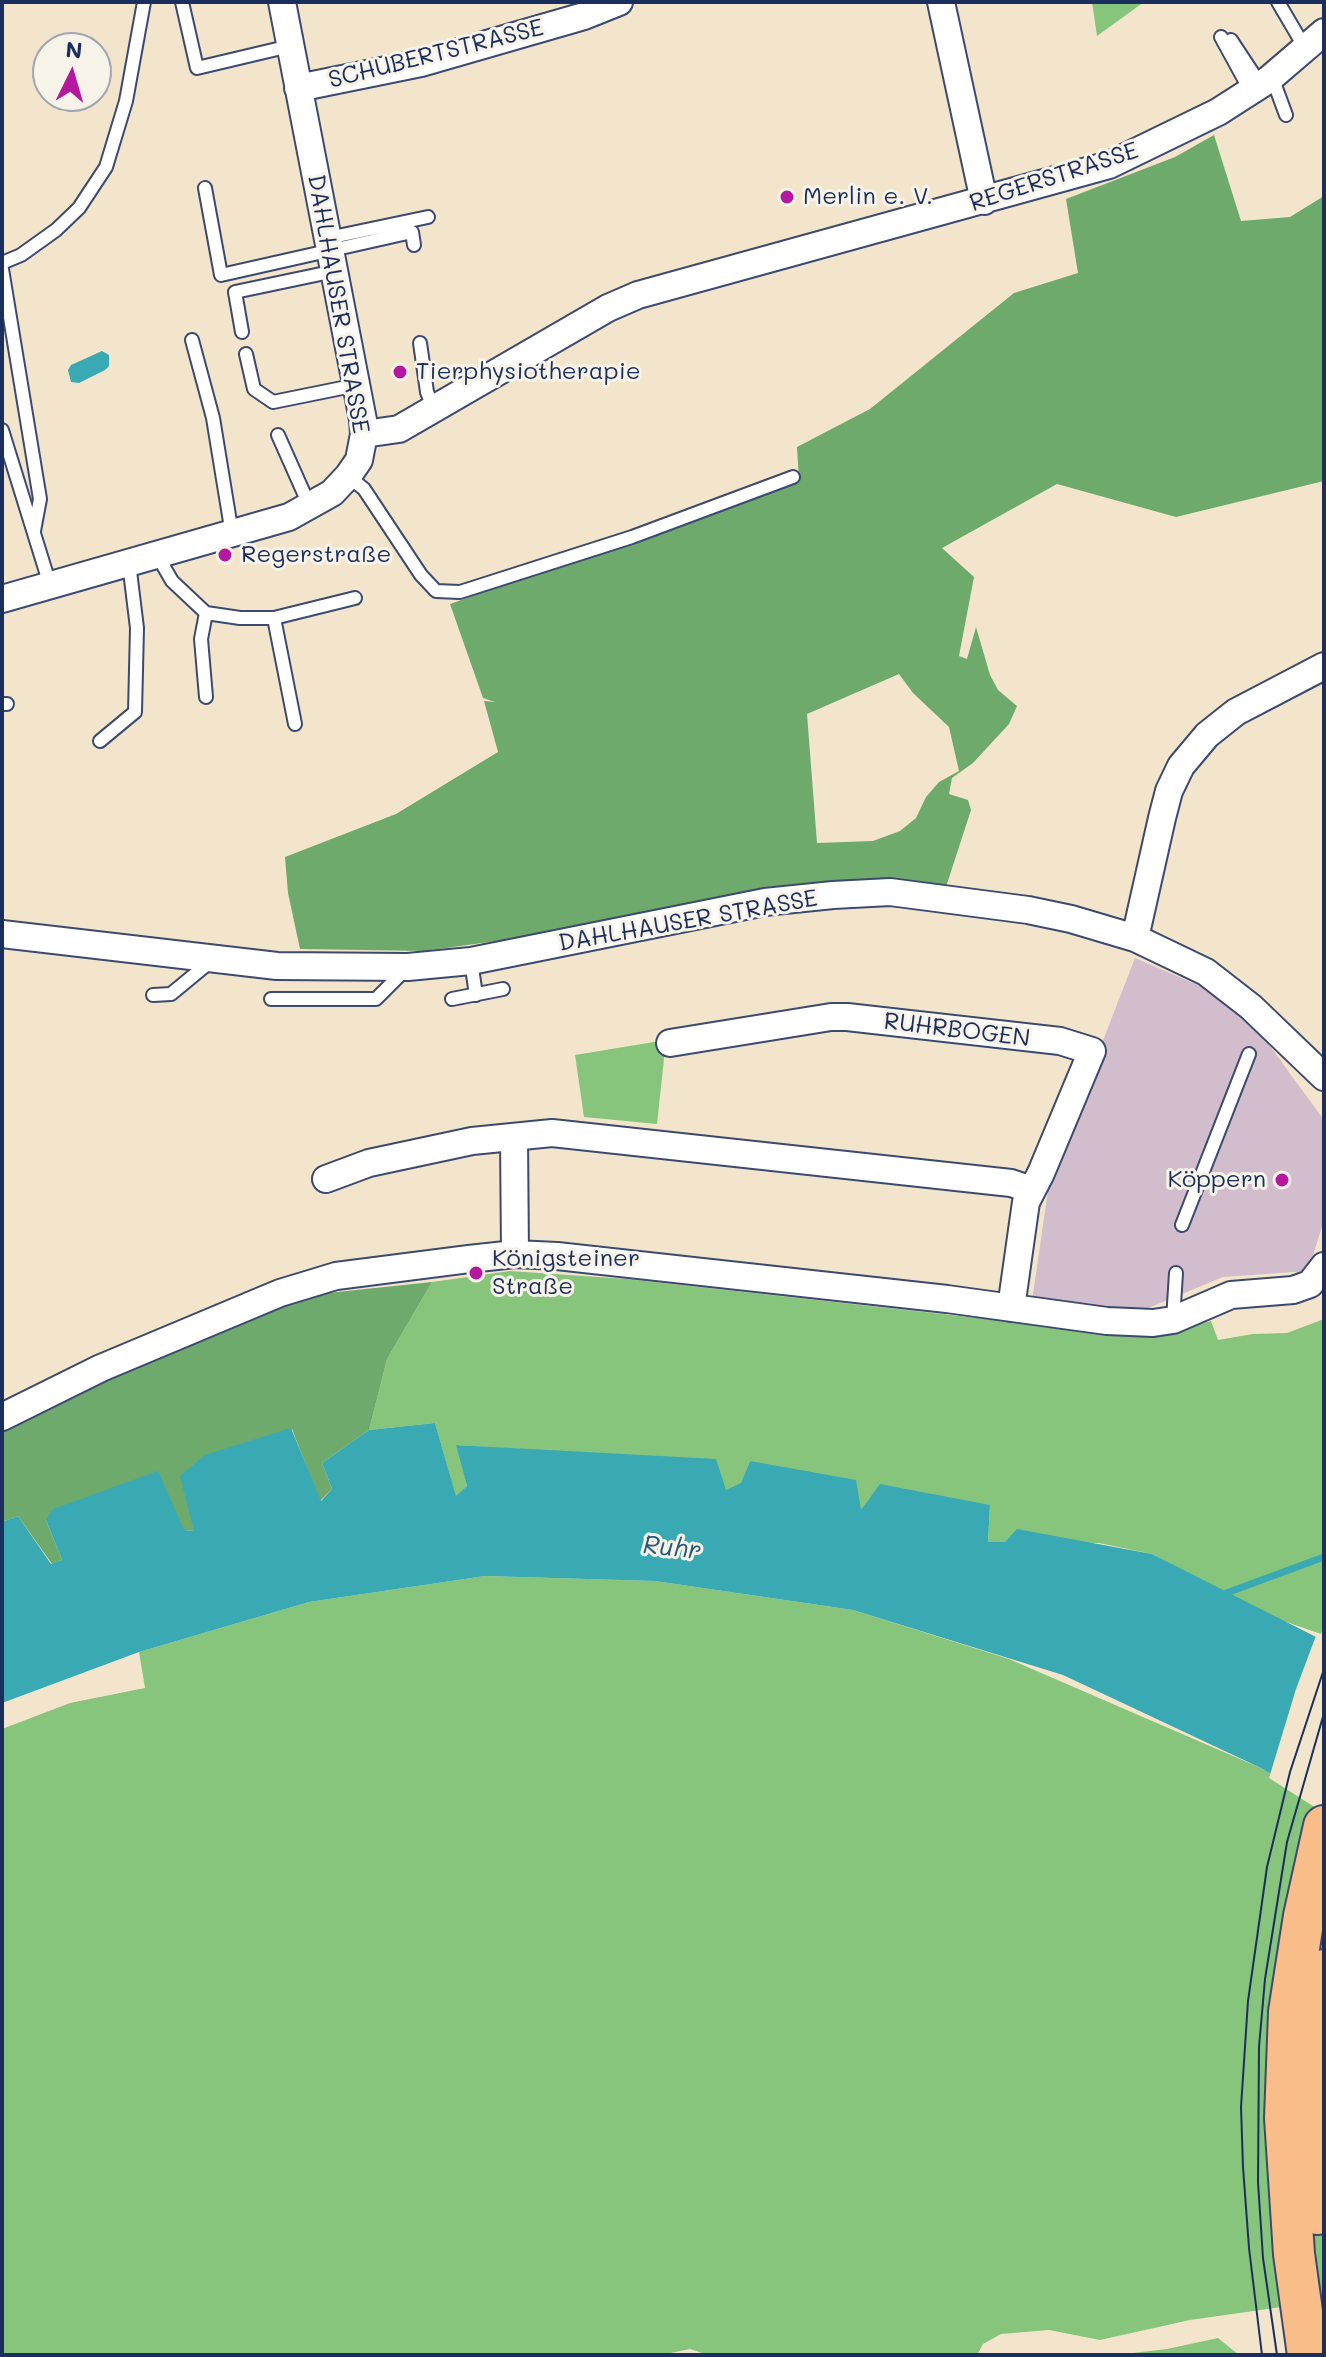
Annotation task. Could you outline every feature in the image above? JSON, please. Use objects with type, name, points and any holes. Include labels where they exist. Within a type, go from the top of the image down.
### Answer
[{"type":"main road","points":[[1307,2350],[1294,2254],[1285,2118],[1289,2012],[1304,1916],[1324,1826]]},
{"type":"main road","points":[[1324,1970],[1318,2014],[1314,2112],[1324,2282]]},
{"type":"street","name":"DAHLHAUSER STRASSE","points":[[2,599],[289,517],[325,499],[359,460],[364,434],[357,385],[282,2]]},
{"type":"street","name":"SCHUBERTSTRASSE","points":[[298,88],[421,63],[584,16],[619,2]]},
{"type":"street","points":[[941,2],[984,201]]},
{"type":"street","name":"REGERSTRASSE","points":[[364,434],[399,429],[608,308],[638,295],[1109,165],[1218,112],[1261,84],[1314,40]]},
{"type":"street","points":[[1135,938],[1169,791],[1181,766],[1207,735],[1236,712],[1324,666]]},
{"type":"street","name":"DAHLHAUSER STRASSE","points":[[2,934],[277,966],[408,967],[471,961],[765,902],[890,892],[1028,910],[1135,938],[1206,972],[1251,1007],[1324,1077]]},
{"type":"street","name":"RUHRBOGEN","points":[[670,1043],[847,1017],[1060,1041],[1092,1051],[1024,1212],[1011,1308]]},
{"type":"street","points":[[326,1179],[369,1163],[472,1141],[552,1133],[1011,1183],[1032,1190]]},
{"type":"street","points":[[514,1137],[515,1254]]},
{"type":"street","points":[[2,1417],[101,1368],[280,1293],[336,1276],[515,1254],[605,1261],[1130,1323],[1173,1320],[1231,1295],[1293,1290],[1310,1284],[1321,1271]]},
{"type":"lane","points":[[2,263],[21,255],[56,230],[79,208],[106,167],[126,101],[144,2]]},
{"type":"lane","points":[[182,2],[197,68],[290,46]]},
{"type":"lane","points":[[1278,2],[1314,40]]},
{"type":"lane","points":[[1224,36],[1286,115]]},
{"type":"lane","points":[[205,188],[221,275],[331,253],[412,232],[414,245]]},
{"type":"lane","points":[[242,332],[235,292],[428,217]]},
{"type":"lane","points":[[2,269],[40,499],[34,531]]},
{"type":"lane","points":[[192,340],[213,418],[232,534]]},
{"type":"lane","points":[[420,343],[427,392],[434,410]]},
{"type":"lane","points":[[246,354],[254,389],[273,402],[357,385]]},
{"type":"lane","points":[[2,430],[50,585]]},
{"type":"lane","points":[[278,435],[310,507]]},
{"type":"lane","points":[[348,476],[364,489],[421,575],[436,591],[460,592],[632,537],[793,477]]},
{"type":"lane","points":[[157,555],[172,581],[206,613],[240,618],[274,618],[355,598]]},
{"type":"lane","points":[[100,741],[135,712],[137,628],[129,563]]},
{"type":"lane","points":[[206,613],[201,639],[206,697]]},
{"type":"lane","points":[[274,618],[295,724]]},
{"type":"lane","points":[[153,995],[171,994],[213,959]]},
{"type":"lane","points":[[471,961],[476,995]]},
{"type":"lane","points":[[271,999],[376,999],[408,967]]},
{"type":"lane","points":[[452,999],[503,989]]},
{"type":"lane","points":[[1182,1225],[1249,1054]]},
{"type":"lane","points":[[1173,1320],[1176,1273]]},
{"type":"shaded area","points":[[1135,958],[1205,988],[1259,1031],[1324,1120],[1324,1220],[1308,1271],[1223,1277],[1129,1316],[1032,1301],[1050,1177]]},
{"type":"green space","points":[[1092,2],[1144,2],[1097,36]]},
{"type":"green space","points":[[1214,135],[1241,221],[1290,217],[1324,196],[1324,481],[1176,517],[1057,484],[942,548],[974,577],[959,656],[967,659],[976,627],[990,675],[998,690],[1017,706],[1009,724],[973,763],[952,778],[949,794],[968,800],[971,810],[943,896],[540,935],[424,951],[300,949],[288,893],[285,857],[396,814],[498,752],[484,701],[495,702],[483,698],[450,604],[799,480],[797,447],[870,409],[1014,293],[1078,273],[1066,199],[1175,157]],"holes":[[[899,674],[913,693],[949,727],[959,771],[939,782],[926,797],[916,818],[900,831],[873,841],[817,843],[807,714]]]},
{"type":"green space","points":[[666,1040],[657,1124],[584,1117],[575,1055]]},
{"type":"green space","points":[[510,1271],[627,1279],[1149,1337],[1211,1321],[1218,1340],[1253,1334],[1287,1333],[1324,1319],[1324,1624],[1321,1634],[1269,1616],[1152,1554],[1099,1543],[988,1542],[990,1505],[861,1511],[750,1461],[741,1484],[726,1491],[600,1454],[457,1445],[467,1486],[456,1497],[435,1423],[369,1430],[387,1359],[432,1282]]},
{"type":"green space","points":[[432,1282],[387,1359],[369,1430],[322,1463],[332,1489],[320,1501],[292,1429],[195,1531],[46,1520],[62,1560],[52,1564],[18,1516],[2,1522],[2,1430],[121,1371],[299,1296]]},
{"type":"green space","points":[[485,1576],[655,1581],[853,1610],[1009,1659],[1263,1769],[1324,1809],[1324,2301],[1190,2320],[1100,2340],[1049,2330],[1001,2334],[983,2344],[977,2355],[708,2355],[690,2349],[661,2355],[2,2355],[2,1729],[70,1703],[145,1688],[139,1652],[309,1602]]},
{"type":"green space","points":[[1218,2338],[1239,2355],[1116,2355],[1167,2349]]},
{"type":"water","points":[[102,351],[109,355],[109,366],[105,370],[79,383],[71,382],[68,370],[71,365]]},
{"type":"water","name":"Ruhr","points":[[435,1423],[456,1496],[467,1486],[456,1445],[716,1459],[726,1490],[741,1483],[750,1461],[856,1480],[861,1510],[880,1484],[990,1505],[988,1542],[1005,1542],[1017,1529],[1152,1554],[1324,1641],[1324,1809],[1263,1769],[1063,1675],[853,1610],[655,1581],[485,1576],[309,1602],[139,1652],[2,1703],[2,1522],[18,1516],[51,1564],[62,1560],[46,1520],[53,1509],[158,1471],[184,1530],[194,1531],[180,1476],[205,1455],[291,1428],[321,1501],[332,1489],[322,1463],[369,1430]]},
{"type":"pier","points":[[1317,1633],[1324,1636],[1324,1813],[1269,1778]]},
{"type":"waterway","points":[[1221,1595],[1324,1557]]},
{"type":"tram line","points":[[1262,2355],[1243,2167],[1241,2107],[1248,2001],[1267,1867],[1290,1772],[1324,1669]]},
{"type":"tram line","points":[[1277,2355],[1263,2258],[1258,2182],[1259,2047],[1265,1979],[1287,1842],[1324,1713]]},
{"type":"place","name":"Merlin e. V.","points":[[787,197]]},
{"type":"place","name":"Tierphysiotherapie","points":[[400,372]]},
{"type":"place","name":"Regerstraße","points":[[225,555]]},
{"type":"place","name":"Köppern","points":[[1282,1180]]},
{"type":"place","name":"Königsteiner Straße","points":[[476,1273]]}]
